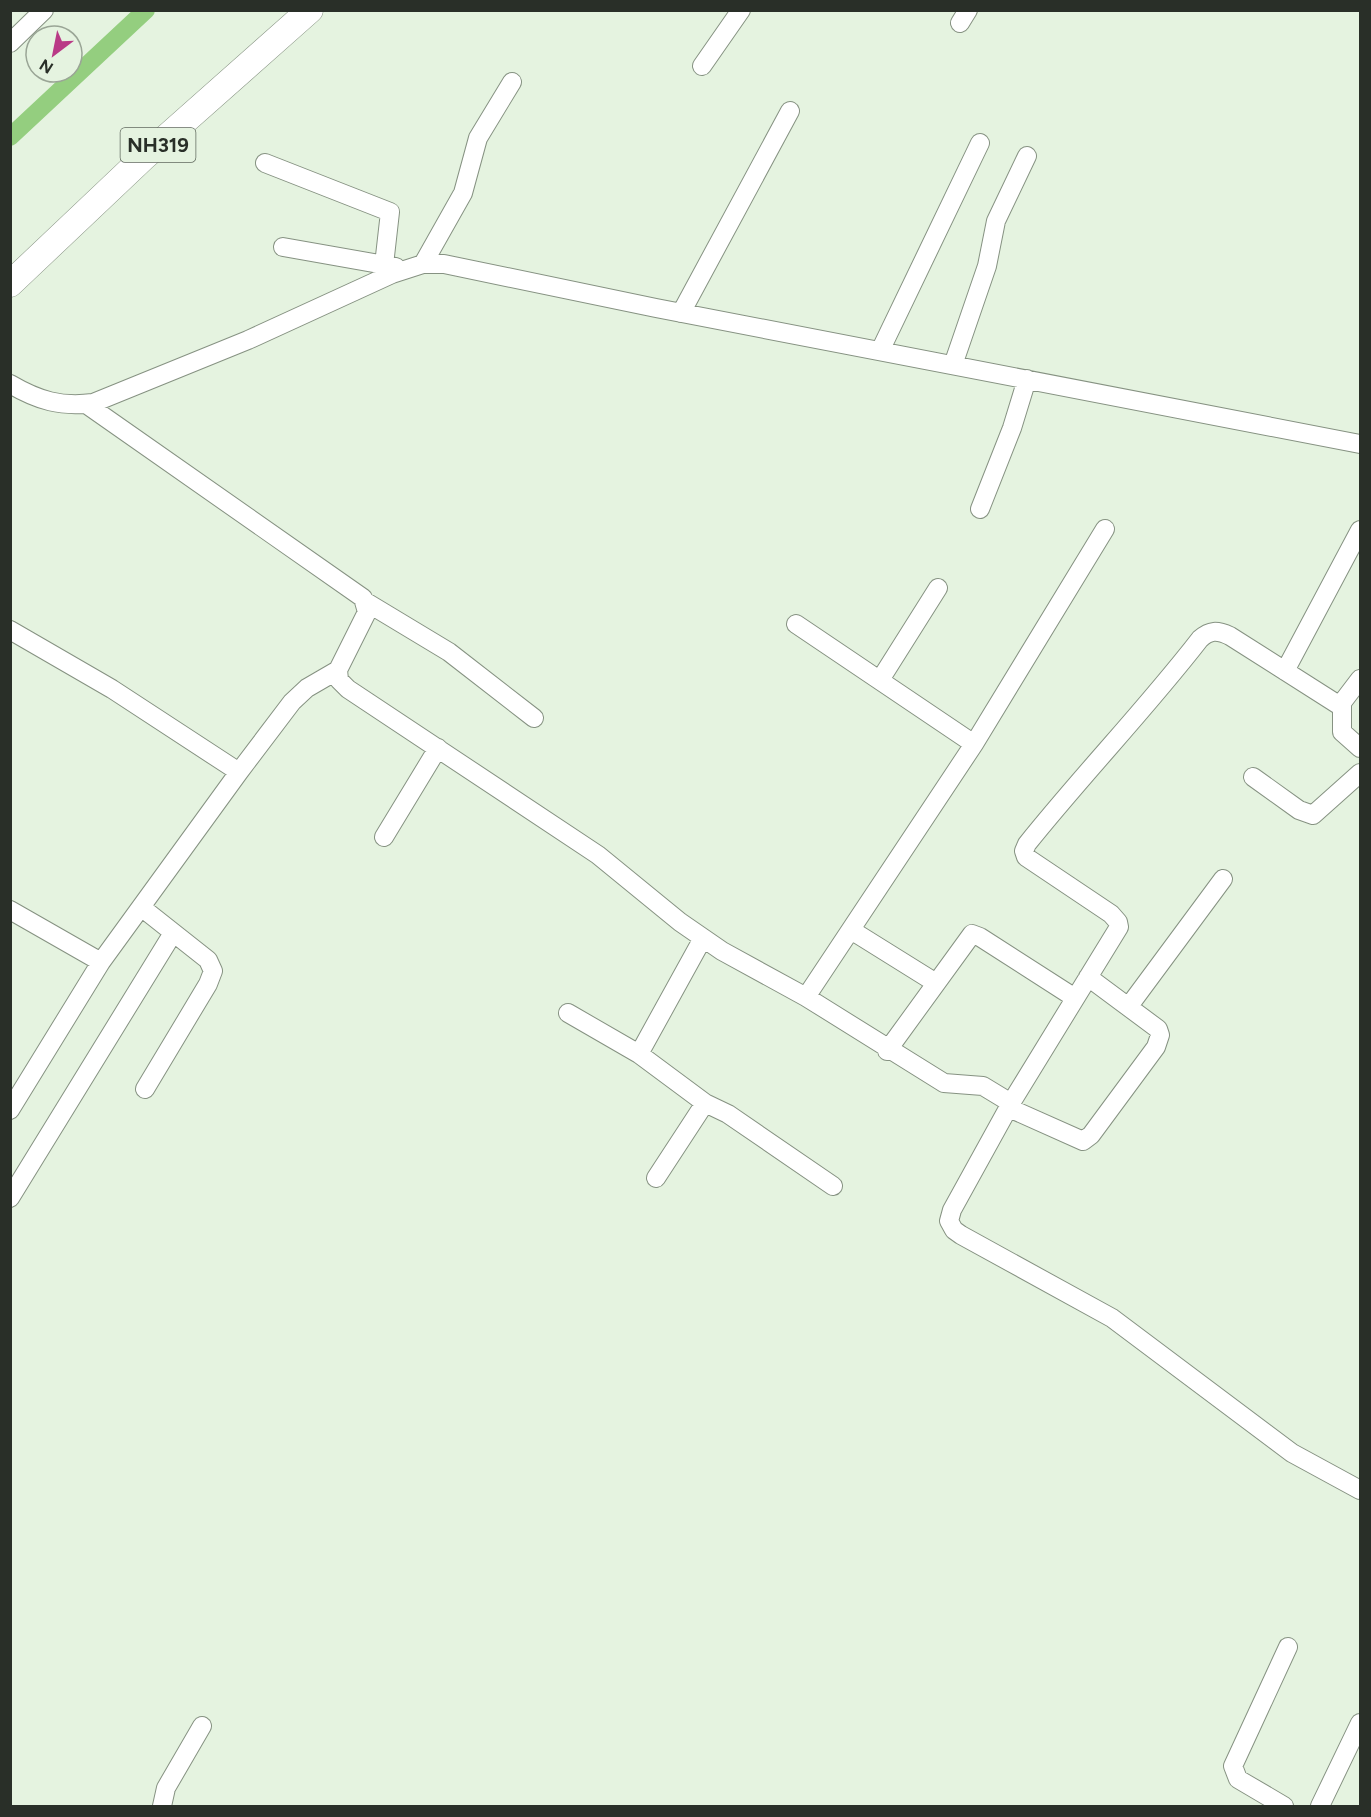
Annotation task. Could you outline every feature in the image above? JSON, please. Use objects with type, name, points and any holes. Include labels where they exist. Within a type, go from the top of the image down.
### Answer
[{"type":"highway","name":"NH319","points":[[10,284],[135,166],[310,10]]},
{"type":"street","points":[[10,43],[44,10]]},
{"type":"street","points":[[702,66],[741,10]]},
{"type":"street","points":[[10,384],[46,401],[66,406],[86,404],[160,378],[414,266],[463,193],[481,132],[512,82]]},
{"type":"street","points":[[681,313],[790,111]]},
{"type":"street","points":[[880,351],[925,252],[980,143]]},
{"type":"street","points":[[953,365],[987,266],[996,221],[1027,156]]},
{"type":"street","points":[[265,163],[390,212],[384,265]]},
{"type":"street","points":[[283,247],[384,265],[444,264],[681,313],[1360,444]]},
{"type":"street","points":[[980,509],[1012,428],[1027,379]]},
{"type":"street","points":[[86,404],[357,593],[366,602],[449,652],[534,718]]},
{"type":"street","points":[[806,997],[974,744],[1105,529]]},
{"type":"street","points":[[1285,671],[1360,530]]},
{"type":"street","points":[[880,680],[938,588]]},
{"type":"street","points":[[366,602],[365,618],[338,670],[339,680],[348,688],[598,855],[703,938],[806,997],[887,1051],[944,1083],[987,1087],[1010,1105],[1078,1141],[1087,1139],[1159,1040],[1158,1029],[1088,977]]},
{"type":"street","points":[[796,624],[974,744]]},
{"type":"street","points":[[10,630],[112,689],[239,772]]},
{"type":"street","points":[[1342,702],[1334,702],[1221,632],[1204,634],[1147,706],[1086,770],[1027,844],[1024,851],[1026,857],[1111,914],[1118,922],[1118,931],[1010,1105],[952,1210],[949,1221],[954,1230],[1113,1318],[1292,1453],[1360,1490]]},
{"type":"street","points":[[10,1110],[101,962],[239,772],[292,702],[314,683],[338,670]]},
{"type":"street","points":[[1360,679],[1342,702],[1342,732],[1360,748]]},
{"type":"street","points":[[384,837],[438,748]]},
{"type":"street","points":[[1253,777],[1310,815],[1319,812],[1360,773]]},
{"type":"street","points":[[1129,1006],[1223,879]]},
{"type":"street","points":[[141,907],[208,960],[213,971],[208,984],[145,1089]]},
{"type":"street","points":[[10,910],[101,962]]},
{"type":"street","points":[[850,930],[936,983]]},
{"type":"street","points":[[10,1198],[173,933]]},
{"type":"street","points":[[887,1051],[970,936],[974,934],[1075,999]]},
{"type":"street","points":[[639,1054],[703,938]]},
{"type":"street","points":[[568,1013],[639,1054],[705,1103],[728,1114],[833,1186]]},
{"type":"street","points":[[656,1178],[705,1103]]},
{"type":"street","points":[[1284,1806],[1238,1779],[1233,1766],[1288,1647]]},
{"type":"street","points":[[1320,1806],[1360,1723]]},
{"type":"street","points":[[162,1806],[166,1788],[202,1726]]},
{"type":"waterway","points":[[10,137],[146,10]]}]
